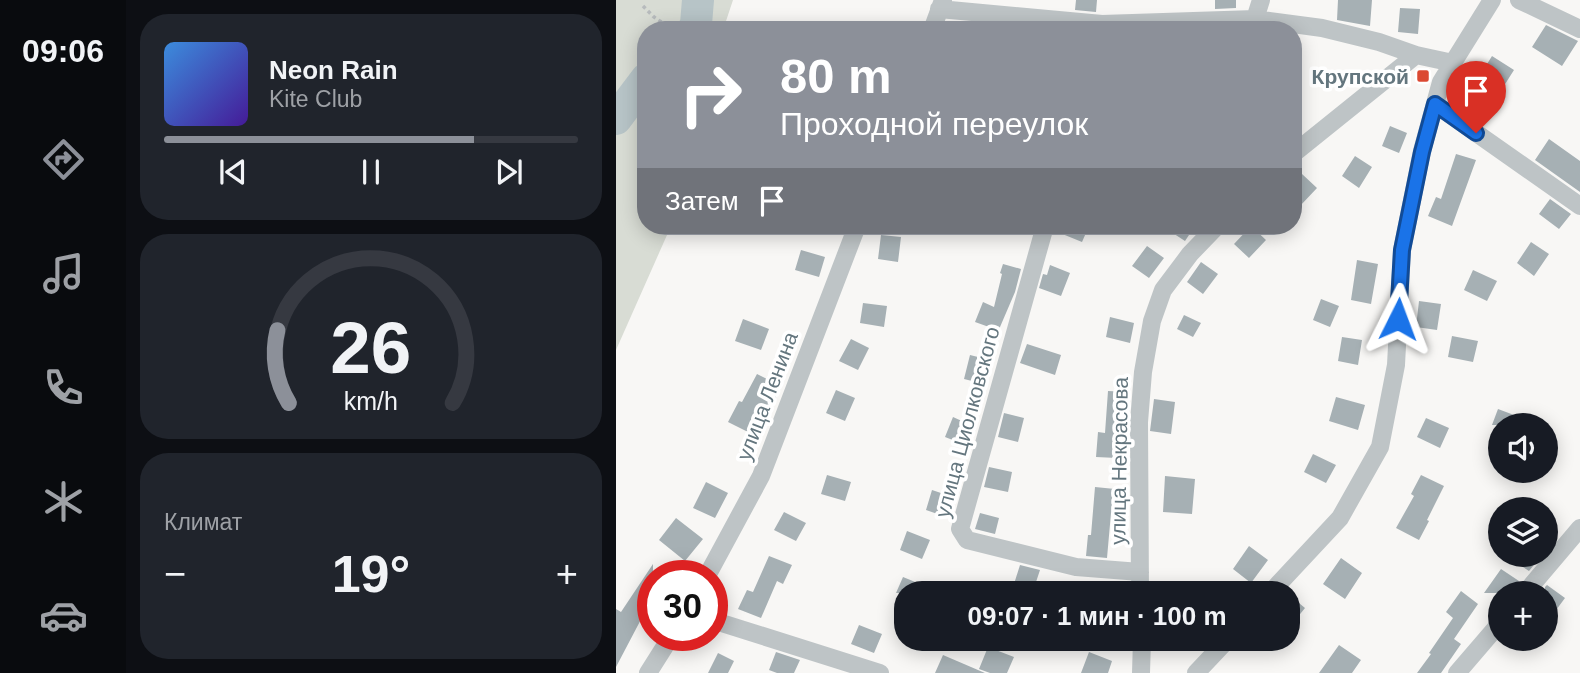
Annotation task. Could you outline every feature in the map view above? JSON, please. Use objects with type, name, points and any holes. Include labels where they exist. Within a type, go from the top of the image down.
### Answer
[{"type":"street","points":[[1255,19],[1261,0]]},
{"type":"street","points":[[1281,581],[1340,518],[1380,447],[1396,365],[1402,250],[1422,152],[1441,82],[1492,0]]},
{"type":"street","points":[[1519,0],[1580,29]]},
{"type":"street","points":[[941,5],[1058,21]]},
{"type":"street","points":[[1217,21],[1270,21]]},
{"type":"street","points":[[1302,25],[1379,42],[1453,64]]},
{"type":"street","points":[[1302,147],[1416,55]]},
{"type":"street","points":[[1435,104],[1580,206]]},
{"type":"street","name":"улица Ленина","points":[[716,560],[761,476],[854,235]]},
{"type":"street","name":"улица Циолковского","points":[[1042,235],[960,528],[967,540],[1076,567],[1140,572]]},
{"type":"street","name":"улица Некрасова","points":[[1140,581],[1139,422],[1143,372],[1152,321],[1163,290],[1208,235]]},
{"type":"street","points":[[1535,581],[1580,528]]},
{"type":"street","points":[[728,625],[880,673]]},
{"type":"street","points":[[1457,673],[1488,637]]},
{"type":"street","points":[[648,673],[662,651]]},
{"type":"street","points":[[1141,673],[1142,651]]},
{"type":"street","points":[[1196,673],[1217,651]]},
{"type":"path","points":[[643,6],[660,21]]},
{"type":"shaded area","points":[[616,0],[733,0],[726,21],[637,21],[637,235],[667,235],[616,350]]},
{"type":"building","points":[[1076,0],[1097,0],[1096,12],[1075,10]]},
{"type":"building","points":[[1215,0],[1236,0],[1236,8],[1215,9]]},
{"type":"building","points":[[1338,0],[1372,0],[1370,26],[1337,20]]},
{"type":"building","points":[[1400,8],[1420,9],[1418,34],[1398,32]]},
{"type":"building","points":[[1546,25],[1578,41],[1562,66],[1532,47]]},
{"type":"building","points":[[1492,56],[1514,70],[1481,122],[1460,108]]},
{"type":"building","points":[[1390,126],[1407,133],[1399,153],[1382,146]]},
{"type":"building","points":[[1549,139],[1580,161],[1580,192],[1535,160]]},
{"type":"building","points":[[1456,154],[1476,160],[1452,226],[1428,216],[1436,197],[1441,199]]},
{"type":"building","points":[[1355,156],[1372,167],[1359,188],[1342,176]]},
{"type":"building","points":[[1302,174],[1317,188],[1302,204]]},
{"type":"building","points":[[1550,199],[1571,214],[1559,229],[1539,214]]},
{"type":"building","points":[[881,235],[901,237],[898,262],[878,259]]},
{"type":"building","points":[[1065,235],[1085,235],[1082,242]]},
{"type":"building","points":[[1176,235],[1189,235],[1185,241]]},
{"type":"building","points":[[1242,235],[1261,235],[1266,240],[1249,258],[1234,244]]},
{"type":"building","points":[[1531,242],[1549,254],[1534,276],[1517,263]]},
{"type":"building","points":[[1147,246],[1164,258],[1149,278],[1132,266]]},
{"type":"building","points":[[801,250],[825,257],[819,277],[795,270]]},
{"type":"building","points":[[1357,260],[1378,264],[1371,304],[1351,300]]},
{"type":"building","points":[[1201,262],[1218,274],[1203,294],[1187,282]]},
{"type":"building","points":[[1003,264],[1021,269],[1015,292],[994,341],[986,338],[989,327],[975,322],[983,302],[994,307]]},
{"type":"building","points":[[1050,265],[1070,273],[1061,296],[1039,288],[1043,274],[1047,275]]},
{"type":"building","points":[[1473,270],[1497,281],[1487,301],[1464,290]]},
{"type":"building","points":[[1321,299],[1339,306],[1330,327],[1313,320]]},
{"type":"building","points":[[1419,301],[1441,304],[1437,330],[1416,327]]},
{"type":"building","points":[[863,303],[887,306],[884,327],[860,323]]},
{"type":"building","points":[[1184,315],[1201,323],[1193,337],[1177,329]]},
{"type":"building","points":[[1110,317],[1134,323],[1130,343],[1106,337]]},
{"type":"building","points":[[743,319],[769,329],[761,350],[735,341]]},
{"type":"building","points":[[1452,336],[1478,341],[1473,362],[1448,357]]},
{"type":"building","points":[[1342,337],[1362,340],[1358,365],[1338,361]]},
{"type":"building","points":[[851,339],[869,348],[858,370],[839,361]]},
{"type":"building","points":[[1027,344],[1061,355],[1055,375],[1020,363]]},
{"type":"building","points":[[970,355],[990,360],[984,384],[964,379]]},
{"type":"building","points":[[757,374],[781,386],[758,437],[728,422]]},
{"type":"building","points":[[836,390],[855,398],[845,421],[826,413]]},
{"type":"building","points":[[1108,391],[1129,392],[1127,417],[1120,417],[1117,458],[1096,457],[1098,432],[1105,433]]},
{"type":"building","points":[[1336,397],[1365,405],[1358,430],[1329,421]]},
{"type":"building","points":[[1154,399],[1175,402],[1171,434],[1150,431]]},
{"type":"building","points":[[1004,413],[1024,418],[1018,442],[998,437]]},
{"type":"building","points":[[953,417],[975,427],[968,446],[945,437]]},
{"type":"building","points":[[1426,418],[1449,428],[1440,448],[1417,437]]},
{"type":"building","points":[[1313,454],[1336,465],[1326,483],[1304,472]]},
{"type":"building","points":[[989,467],[1012,472],[1008,492],[984,487]]},
{"type":"building","points":[[827,475],[851,482],[845,501],[821,494]]},
{"type":"building","points":[[1421,475],[1444,486],[1419,540],[1396,528],[1414,496],[1411,494]]},
{"type":"building","points":[[1165,476],[1195,479],[1192,514],[1163,512]]},
{"type":"building","points":[[706,482],[728,493],[715,518],[693,508]]},
{"type":"building","points":[[1095,487],[1115,489],[1107,558],[1086,556],[1088,535],[1091,535]]},
{"type":"building","points":[[932,490],[956,498],[949,518],[926,510]]},
{"type":"building","points":[[784,512],[806,523],[796,541],[774,530]]},
{"type":"building","points":[[980,513],[999,518],[995,534],[975,529]]},
{"type":"building","points":[[676,518],[703,539],[686,560],[659,540]]},
{"type":"building","points":[[907,531],[930,540],[922,559],[900,550]]},
{"type":"building","points":[[1249,546],[1268,560],[1252,581],[1248,581],[1233,569]]},
{"type":"building","points":[[769,556],[792,565],[783,584],[777,581],[761,618],[738,609],[747,590],[753,592]]},
{"type":"building","points":[[1341,558],[1362,573],[1345,599],[1323,584]]},
{"type":"building","points":[[1020,565],[1040,570],[1036,581],[1015,581]]},
{"type":"building","points":[[1501,569],[1519,581],[1492,581]]},
{"type":"building","points":[[637,588],[637,627],[616,667],[616,609],[621,612]]},
{"type":"building","points":[[1461,591],[1478,604],[1454,639],[1461,644],[1441,673],[1417,673],[1453,618],[1446,612]]},
{"type":"building","points":[[1558,593],[1565,598],[1558,607]]},
{"type":"building","points":[[859,625],[882,634],[874,653],[851,644]]},
{"type":"building","points":[[1339,645],[1361,660],[1352,673],[1319,673]]},
{"type":"building","points":[[986,651],[998,651],[1014,657],[1007,673],[990,673],[979,669]]},
{"type":"building","points":[[776,652],[800,660],[794,673],[769,670]]},
{"type":"building","points":[[1089,652],[1112,661],[1108,673],[1081,673]]},
{"type":"building","points":[[718,653],[734,661],[728,673],[708,673]]},
{"type":"building","points":[[943,655],[985,673],[935,673]]},
{"type":"waterway","points":[[696,21],[698,0]]},
{"type":"waterway","points":[[616,119],[637,91]]},
{"type":"place","name":"Крупской","points":[[1423,76]]},
{"type":"route","points":[[1398,319],[1402,250],[1435,104],[1476,133]]}]
